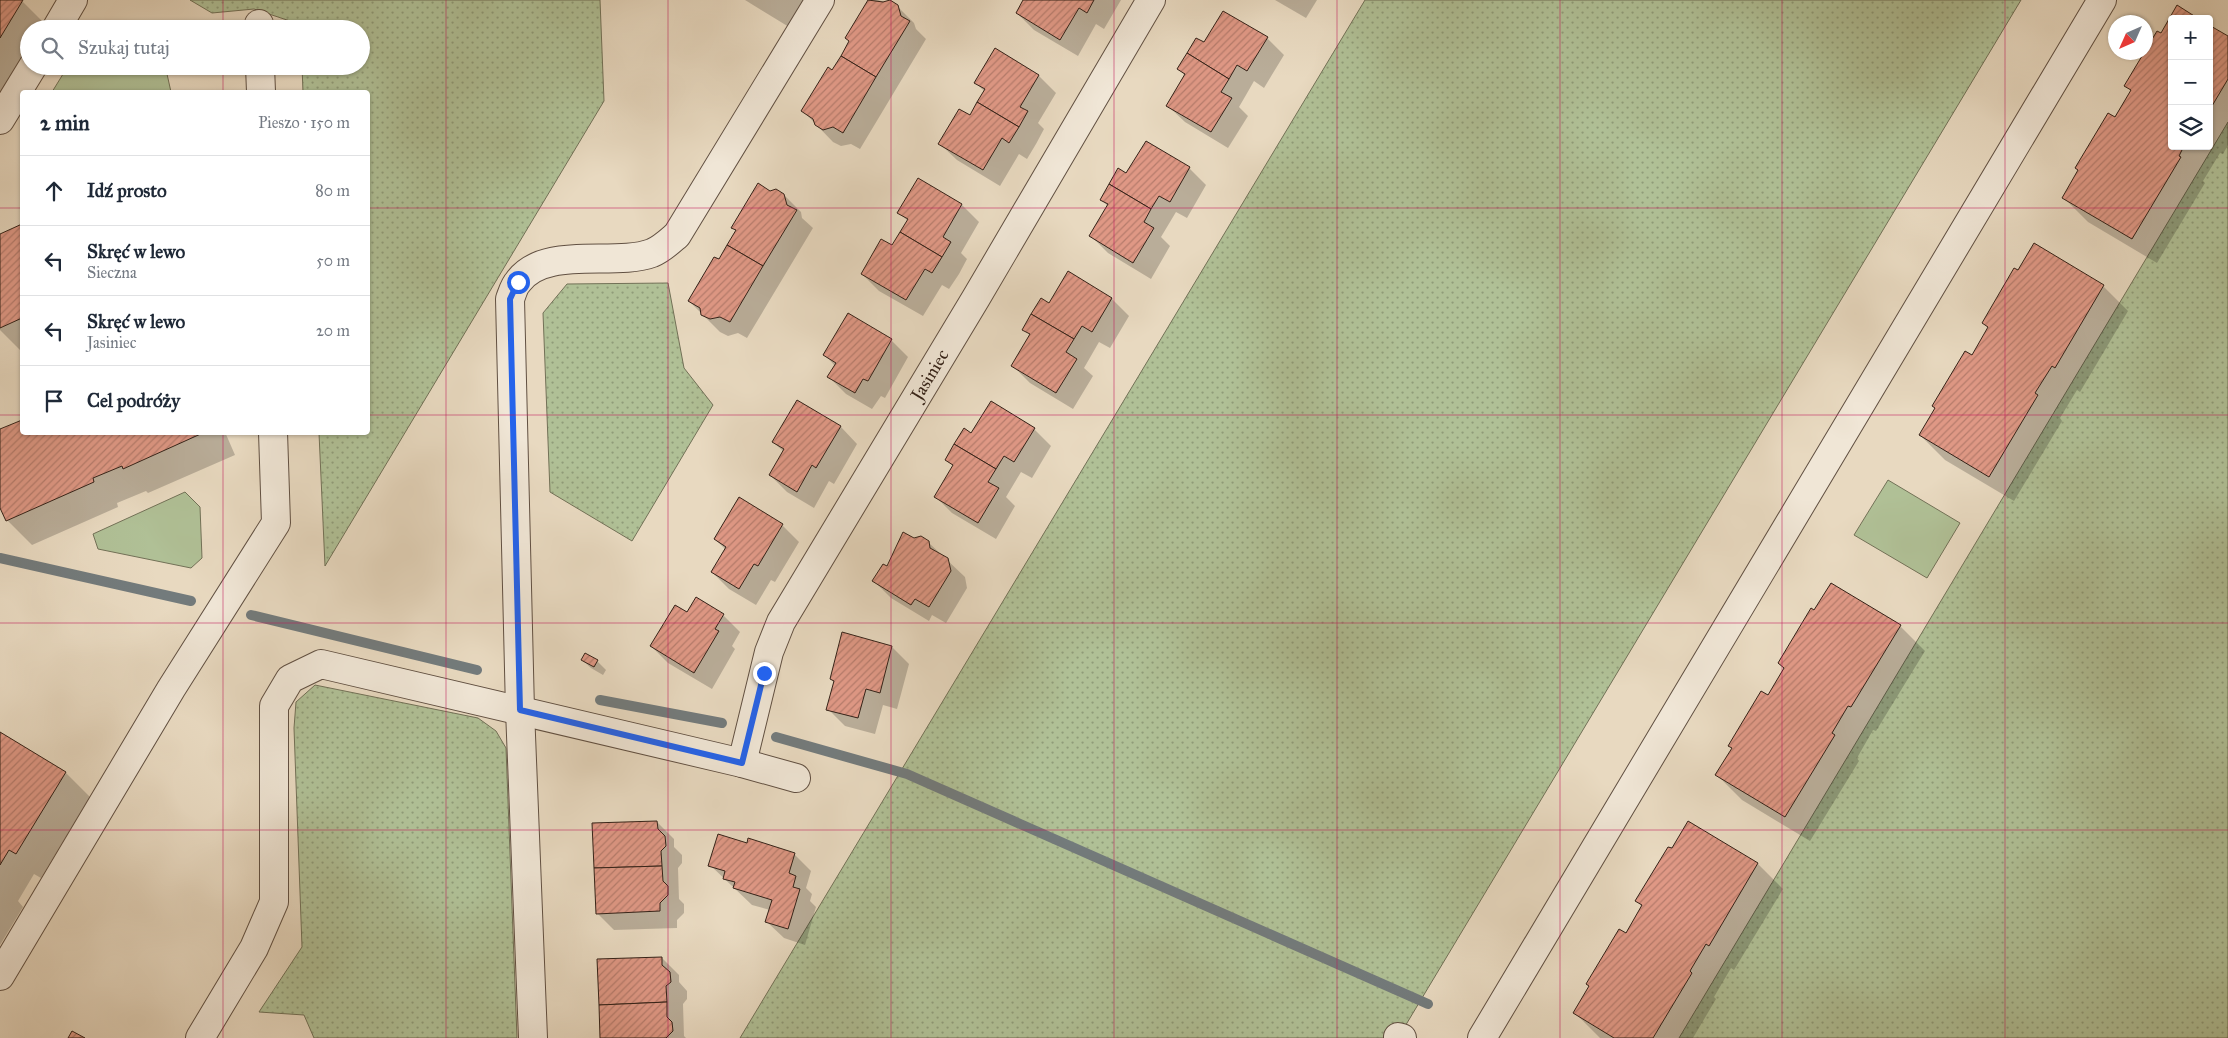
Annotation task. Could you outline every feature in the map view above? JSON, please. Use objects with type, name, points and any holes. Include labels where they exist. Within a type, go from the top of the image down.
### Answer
[{"type":"street","points":[[61,20],[73,0]]},
{"type":"street","points":[[533,1038],[520,710],[510,299],[518,282],[530,270],[547,262],[619,258],[652,253],[663,247],[677,235],[820,0]]},
{"type":"street","name":"Jasiniec","points":[[742,763],[768,652],[781,622],[976,298],[1150,0]]},
{"type":"street","points":[[1482,1038],[2102,0]]},
{"type":"street","points":[[0,120],[28,75]]},
{"type":"street","points":[[260,75],[261,90]]},
{"type":"street","points":[[0,976],[172,689],[276,523],[273,435]]},
{"type":"street","points":[[200,1038],[254,948],[274,902],[274,706],[290,680],[321,664],[742,763],[796,778]]},
{"type":"green space","points":[[190,0],[600,0],[604,101],[325,566],[319,435],[370,435],[370,90],[303,90],[302,75],[370,75],[370,20],[287,20],[254,9],[212,13]]},
{"type":"green space","points":[[1365,0],[2021,0],[1398,1038],[740,1038]]},
{"type":"green space","points":[[62,75],[167,75],[171,90],[53,90]]},
{"type":"green space","points":[[2228,122],[2228,1038],[1679,1038],[2211,150],[2213,150]]},
{"type":"green space","points":[[668,283],[684,368],[713,405],[632,541],[550,492],[543,313],[567,284]]},
{"type":"green space","points":[[1888,480],[1960,523],[1927,578],[1854,535]]},
{"type":"green space","points":[[185,492],[200,507],[202,558],[191,568],[98,549],[93,534]]},
{"type":"green space","points":[[315,685],[478,718],[496,731],[506,748],[517,1038],[314,1038],[304,1015],[259,1012],[302,947],[294,728],[296,702]]},
{"type":"building","points":[[0,0],[23,0],[0,38]]},
{"type":"building","points":[[868,0],[883,2],[890,0],[898,5],[901,16],[910,21],[876,77],[841,56],[849,41],[845,38]]},
{"type":"building","points":[[1023,0],[1094,0],[1087,13],[1079,8],[1060,40],[1016,13]]},
{"type":"building","points":[[2177,5],[2193,15],[2171,15]]},
{"type":"building","points":[[1223,11],[1268,37],[1247,71],[1237,65],[1229,79],[1187,53],[1196,38],[1204,42]]},
{"type":"building","points":[[2168,21],[2168,150],[2182,150],[2179,156],[2181,157],[2132,239],[2062,198],[2078,170],[2075,168],[2108,113],[2115,117],[2131,90],[2124,86],[2140,60],[2153,60],[2153,38],[2157,31],[2161,33]]},
{"type":"building","points":[[2213,27],[2228,36],[2228,79],[2213,104]]},
{"type":"building","points":[[995,48],[1039,75],[1020,107],[1028,111],[1019,127],[977,102],[985,89],[974,83]]},
{"type":"building","points":[[1187,53],[1229,79],[1221,92],[1232,98],[1211,132],[1166,106],[1185,74],[1177,69]]},
{"type":"building","points":[[841,56],[876,77],[843,133],[833,127],[823,130],[815,125],[813,119],[801,111],[828,67],[832,70]]},
{"type":"building","points":[[977,102],[1019,127],[1009,143],[1002,138],[983,170],[938,144],[959,109],[970,115]]},
{"type":"building","points":[[1146,141],[1190,167],[1170,202],[1159,196],[1151,209],[1109,184],[1118,168],[1126,173]]},
{"type":"building","points":[[918,178],[962,204],[943,237],[951,242],[942,257],[900,232],[908,219],[897,213]]},
{"type":"building","points":[[758,183],[770,191],[776,189],[784,194],[787,205],[797,210],[763,266],[727,245],[736,230],[731,228]]},
{"type":"building","points":[[1109,184],[1151,209],[1144,222],[1154,228],[1133,263],[1089,236],[1108,204],[1100,200]]},
{"type":"building","points":[[20,225],[20,319],[0,328],[0,234]]},
{"type":"building","points":[[900,232],[942,257],[932,273],[925,269],[906,300],[861,274],[881,239],[892,245]]},
{"type":"building","points":[[2034,243],[2104,285],[2055,368],[2052,366],[2035,393],[2038,395],[1989,477],[1919,435],[1935,408],[1932,406],[1965,351],[1972,355],[1988,327],[1982,323],[2014,268],[2018,270]]},
{"type":"building","points":[[727,245],[763,266],[730,322],[720,317],[710,319],[701,315],[700,308],[688,301],[714,257],[719,259]]},
{"type":"building","points":[[1068,271],[1112,298],[1092,332],[1082,326],[1074,339],[1031,314],[1041,298],[1049,303]]},
{"type":"building","points":[[848,313],[892,339],[868,381],[863,379],[855,393],[827,377],[836,363],[823,355]]},
{"type":"building","points":[[1031,314],[1074,339],[1066,352],[1077,359],[1056,393],[1011,366],[1030,334],[1022,330]]},
{"type":"building","points":[[797,400],[841,426],[816,468],[812,465],[797,492],[769,475],[784,449],[772,442]]},
{"type":"building","points":[[991,401],[1035,428],[1014,462],[1004,456],[996,469],[954,444],[964,428],[971,433]]},
{"type":"building","points":[[20,421],[20,435],[198,435],[123,469],[122,466],[93,478],[94,482],[6,521],[0,508],[0,429]]},
{"type":"building","points":[[954,444],[996,469],[988,482],[999,488],[978,523],[934,497],[953,465],[945,460]]},
{"type":"building","points":[[739,497],[783,524],[758,566],[754,564],[739,589],[711,572],[726,547],[714,539]]},
{"type":"building","points":[[903,532],[914,538],[921,536],[929,541],[930,548],[948,558],[951,571],[929,607],[915,599],[911,605],[872,581],[883,564],[887,566]]},
{"type":"building","points":[[1831,583],[1901,625],[1851,707],[1848,706],[1832,733],[1835,735],[1785,817],[1715,775],[1732,748],[1728,746],[1761,691],[1768,695],[1784,668],[1778,663],[1811,608],[1814,610]]},
{"type":"building","points":[[696,597],[724,614],[715,629],[719,631],[694,673],[650,646],[675,605],[687,612]]},
{"type":"building","points":[[842,632],[892,646],[880,693],[866,689],[858,718],[826,710],[834,681],[830,679]]},
{"type":"building","points":[[585,653],[598,660],[594,667],[581,660]]},
{"type":"building","points":[[0,732],[66,772],[16,854],[9,850],[0,865]]},
{"type":"building","points":[[657,821],[658,829],[665,836],[666,846],[661,851],[662,866],[594,868],[592,823]]},
{"type":"building","points":[[1688,821],[1758,863],[1709,946],[1706,944],[1690,971],[1692,973],[1653,1038],[1614,1038],[1573,1013],[1589,986],[1586,984],[1619,929],[1626,933],[1642,905],[1635,901],[1668,847],[1672,848]]},
{"type":"building","points":[[718,834],[747,843],[748,838],[795,853],[789,873],[796,876],[793,887],[800,889],[788,929],[765,922],[772,900],[733,888],[735,882],[723,879],[725,871],[708,866]]},
{"type":"building","points":[[662,866],[663,881],[668,886],[668,895],[660,903],[660,911],[596,914],[594,868]]},
{"type":"building","points":[[662,957],[662,965],[670,972],[671,982],[666,986],[667,1002],[599,1005],[597,959]]},
{"type":"building","points":[[667,1002],[667,1017],[672,1022],[673,1031],[666,1038],[600,1038],[599,1005]]},
{"type":"building","points":[[72,1031],[85,1038],[68,1038]]},
{"type":"waterway","points":[[0,558],[191,601]]},
{"type":"waterway","points":[[251,615],[477,670]]},
{"type":"waterway","points":[[600,700],[722,723]]},
{"type":"waterway","points":[[776,737],[907,774],[1428,1004]]},
{"type":"route","points":[[518,282],[510,299],[520,710],[742,763],[764,673]]}]
